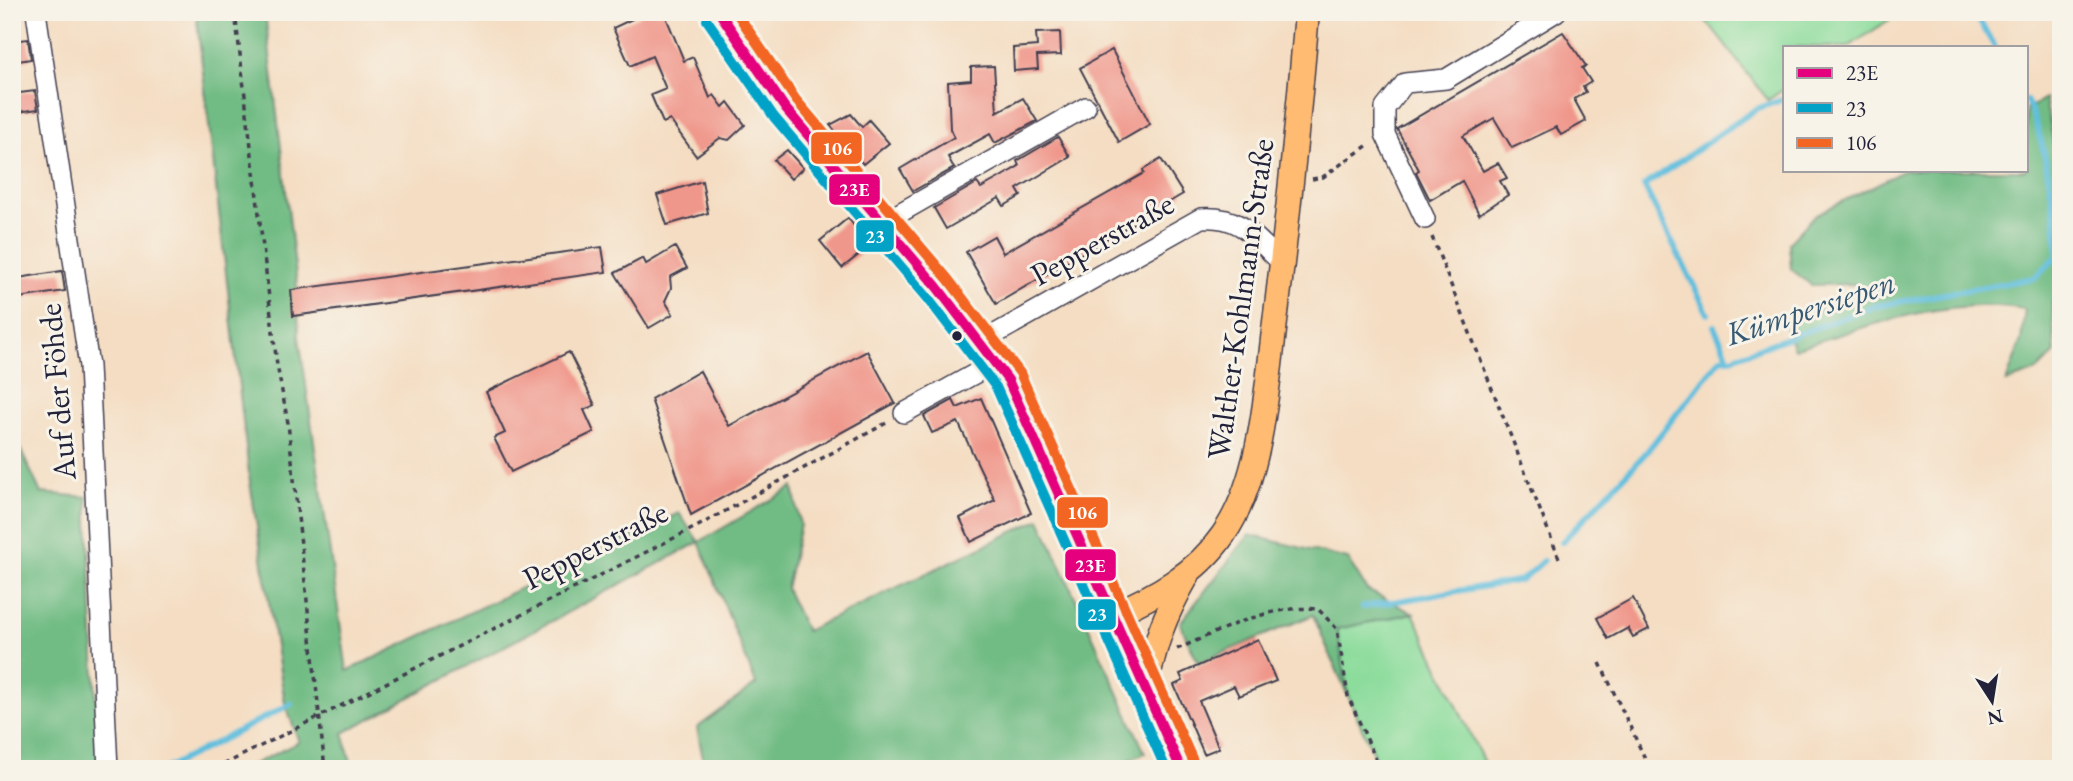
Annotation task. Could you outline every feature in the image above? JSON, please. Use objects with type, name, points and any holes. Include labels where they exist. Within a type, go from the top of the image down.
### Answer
[{"type":"main road","name":"Walther-Kohlmann-Straße","points":[[1112,615],[1189,573],[1225,534],[1246,490],[1261,418],[1282,263],[1307,12]]},
{"type":"main road","points":[[1146,690],[1151,660],[1165,613],[1189,573]]},
{"type":"main road","points":[[1112,615],[1181,769]]},
{"type":"street","name":"Auf der Föhde","points":[[36,12],[89,366],[108,769]]},
{"type":"street","points":[[719,12],[739,47],[780,102],[983,341],[1017,398],[1112,615]]},
{"type":"street","points":[[1425,219],[1385,134],[1385,108],[1405,83],[1446,79],[1556,12]]},
{"type":"street","points":[[882,223],[1086,107]]},
{"type":"street","name":"Pepperstraße","points":[[983,341],[1201,218],[1222,216],[1238,222],[1282,263]]},
{"type":"street","points":[[904,413],[996,362]]},
{"type":"path","points":[[235,12],[277,365],[288,423],[325,769]]},
{"type":"path","points":[[1291,184],[1323,177],[1385,134]]},
{"type":"path","points":[[1425,219],[1559,558]]},
{"type":"path","name":"Pepperstraße","points":[[215,769],[698,526],[904,413]]},
{"type":"path","points":[[1151,660],[1251,618],[1301,607],[1318,609],[1337,629],[1348,696],[1380,769]]},
{"type":"path","points":[[1600,663],[1650,769]]},
{"type":"green space","points":[[196,12],[265,12],[297,284],[299,337],[347,671],[679,513],[699,542],[343,733],[353,769],[303,769],[302,763],[289,769],[244,769],[299,742],[285,703],[250,482]]},
{"type":"green space","points":[[1699,12],[1901,12],[1850,46],[1783,46],[1783,90],[1768,100]]},
{"type":"green space","points":[[2045,99],[2061,183],[2061,293],[2052,302],[2055,353],[2037,371],[2006,382],[2021,340],[2025,309],[1996,306],[1967,306],[1908,316],[1794,349],[1786,328],[1794,321],[1860,294],[1857,284],[1811,285],[1791,269],[1789,243],[1815,215],[1901,172],[2028,172],[2028,108]]},
{"type":"green space","points":[[12,438],[15,438],[41,493],[87,497],[99,769],[12,769]]},
{"type":"green space","points":[[793,487],[800,525],[786,589],[806,631],[1040,519],[1145,753],[1111,769],[705,769],[697,728],[756,684],[699,542]]},
{"type":"green space","points":[[1249,535],[1348,559],[1367,590],[1413,613],[1337,629],[1348,696],[1313,615],[1198,663],[1180,623]]},
{"type":"green space","points":[[1413,613],[1487,769],[1380,769],[1348,696],[1337,629]]},
{"type":"building","points":[[647,12],[664,12],[684,61],[693,57],[710,98],[714,95],[723,107],[728,102],[745,125],[729,140],[720,138],[696,156],[670,120],[663,123],[651,95],[666,89],[652,56],[630,66],[613,28]]},
{"type":"building","points":[[1060,32],[1061,55],[1037,56],[1038,69],[1014,71],[1013,48],[1037,46],[1036,33]]},
{"type":"building","points":[[1563,32],[1586,66],[1582,68],[1591,82],[1583,87],[1586,92],[1574,99],[1586,121],[1561,135],[1556,127],[1512,148],[1494,118],[1463,136],[1483,171],[1498,163],[1507,178],[1500,181],[1508,195],[1479,214],[1462,181],[1430,200],[1416,172],[1419,170],[1397,129]]},
{"type":"building","points":[[28,39],[31,59],[12,62],[12,41]]},
{"type":"building","points":[[1112,50],[1150,124],[1119,142],[1080,68]]},
{"type":"building","points":[[994,66],[997,112],[1023,98],[1037,121],[995,143],[990,134],[948,157],[954,168],[913,191],[900,169],[954,137],[950,129],[948,82],[971,80],[971,67]]},
{"type":"building","points":[[35,91],[38,109],[12,113],[12,94]]},
{"type":"building","points":[[851,114],[862,127],[869,120],[889,143],[863,164],[830,125]]},
{"type":"building","points":[[1058,137],[1070,157],[1017,189],[1021,196],[1004,206],[999,198],[946,229],[934,208],[977,183],[981,188],[999,178],[1019,166],[1017,161]]},
{"type":"building","points":[[787,150],[803,168],[791,179],[774,160]]},
{"type":"building","points":[[1161,159],[1183,194],[996,304],[966,252],[994,236],[1003,253],[1144,173],[1143,170]]},
{"type":"building","points":[[702,181],[708,213],[667,225],[657,195]]},
{"type":"building","points":[[848,218],[870,246],[842,268],[820,241]]},
{"type":"building","points":[[602,247],[606,272],[293,316],[291,290]]},
{"type":"building","points":[[675,247],[687,268],[670,277],[671,288],[665,301],[673,314],[649,328],[615,273],[643,258],[646,264]]},
{"type":"building","points":[[62,271],[65,291],[12,299],[12,279]]},
{"type":"building","points":[[867,351],[895,403],[691,515],[651,399],[700,371],[729,426]]},
{"type":"building","points":[[569,352],[595,405],[584,410],[594,432],[511,472],[494,438],[505,433],[486,392]]},
{"type":"building","points":[[981,398],[1031,513],[971,542],[960,518],[995,500],[958,422],[932,433],[924,416],[953,400],[957,408]]},
{"type":"building","points":[[1633,598],[1649,629],[1633,637],[1628,628],[1608,639],[1597,618]]},
{"type":"building","points":[[1258,639],[1276,681],[1239,696],[1234,686],[1199,701],[1219,748],[1204,754],[1174,685],[1183,681],[1180,674]]},
{"type":"waterway","points":[[1974,12],[1994,46]]},
{"type":"waterway","points":[[1708,314],[1644,186],[1756,109],[1783,99]]},
{"type":"waterway","points":[[2028,104],[2044,153],[2058,255]]},
{"type":"waterway","name":"Kümpersiepen","points":[[1562,542],[1644,455],[1721,358],[1729,359],[1876,306],[2034,278],[2061,253]]},
{"type":"waterway","points":[[1714,326],[1728,357]]},
{"type":"waterway","name":"Kümpersiepen","points":[[1363,607],[1522,580],[1543,561]]},
{"type":"waterway","points":[[165,769],[291,704]]},
{"type":"transit line","name":"23E","points":[[719,12],[785,108],[937,287],[1008,380],[1181,769]]},
{"type":"transit line","name":"106","points":[[736,12],[796,100],[948,279],[1020,373],[1194,763]]},
{"type":"transit line","name":"23","points":[[707,20],[774,117],[926,296],[996,387],[1166,769]]}]
